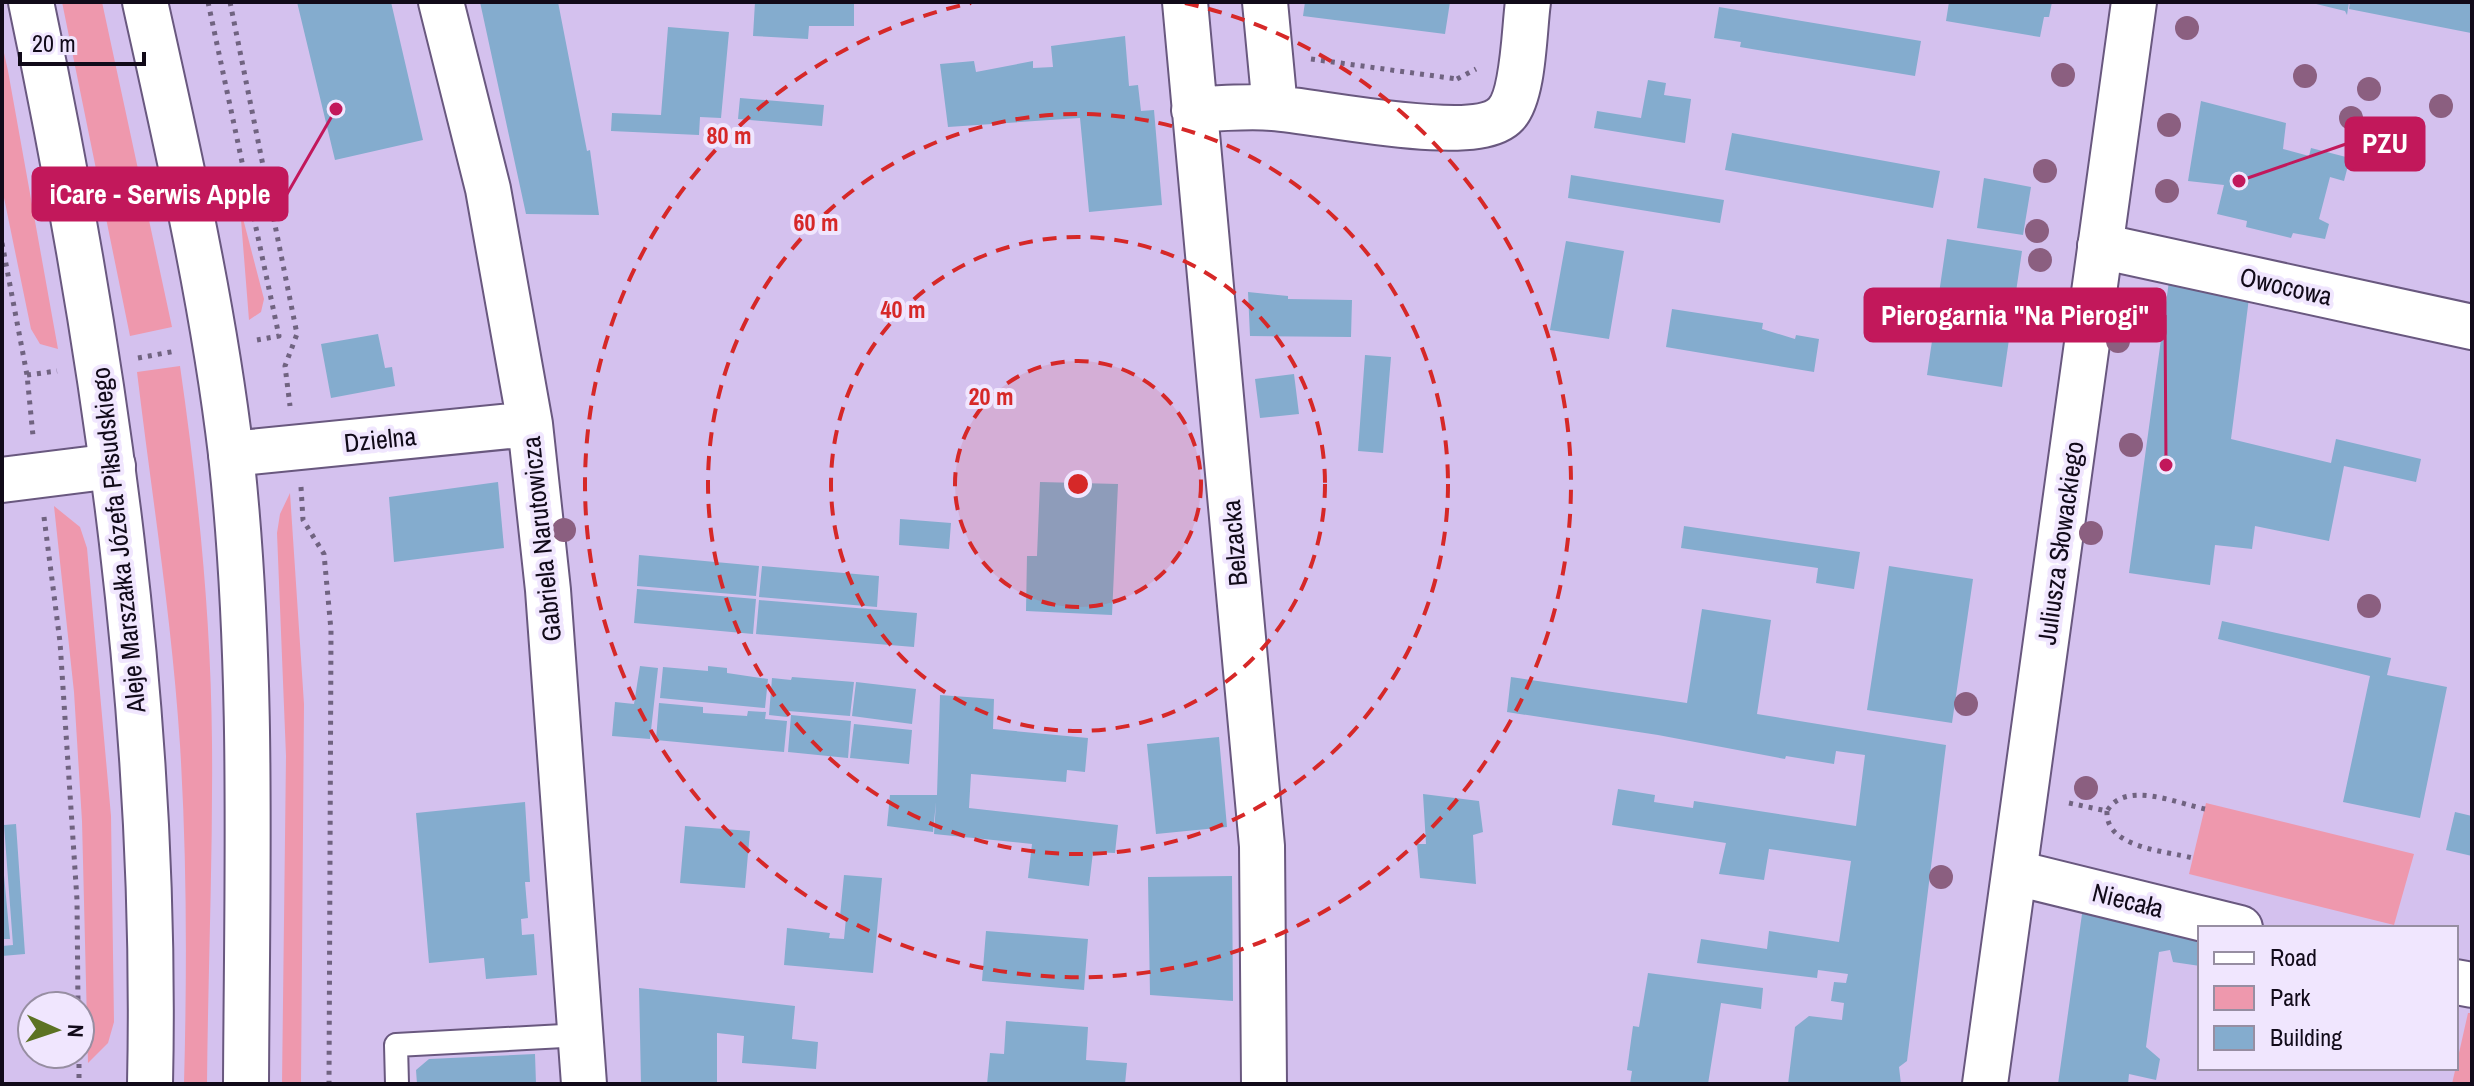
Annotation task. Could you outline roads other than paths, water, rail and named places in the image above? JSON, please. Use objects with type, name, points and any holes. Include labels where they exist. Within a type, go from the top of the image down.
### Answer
[{"type":"street","name":"Aleje Marszałka Józefa Piłsudskiego","points":[[31,2],[99,365],[131,616],[144,783],[152,962],[150,1084]]},
{"type":"street","points":[[145,2],[214,345],[231,454],[247,709],[246,1084]]},
{"type":"street","name":"Gabriela Narutowicza","points":[[441,2],[488,189],[530,424],[548,590],[584,1084]]},
{"type":"street","name":"Belzacka","points":[[1185,2],[1262,846],[1264,1084]]},
{"type":"street","points":[[1265,2],[1275,108]]},
{"type":"street","points":[[1194,110],[1275,108],[1451,129],[1494,124],[1512,105],[1528,2]]},
{"type":"street","name":"Juliusza Słowackiego","points":[[1985,1084],[2134,2]]},
{"type":"street","name":"Owocowa","points":[[2100,246],[2472,327]]},
{"type":"street","name":"Dzielna","points":[[231,454],[530,424]]},
{"type":"street","points":[[20,478],[113,466]]},
{"type":"street","name":"Niecała","points":[[2016,873],[2232,926]]},
{"type":"lane","points":[[397,1084],[396,1045],[582,1035]]},
{"type":"place","name":"iCare - Serwis Apple","points":[[336,109]]},
{"type":"place","name":"PZU","points":[[2239,181]]},
{"type":"place","name":"Pierogarnia \"Na Pierogi\"","points":[[2166,465]]}]
